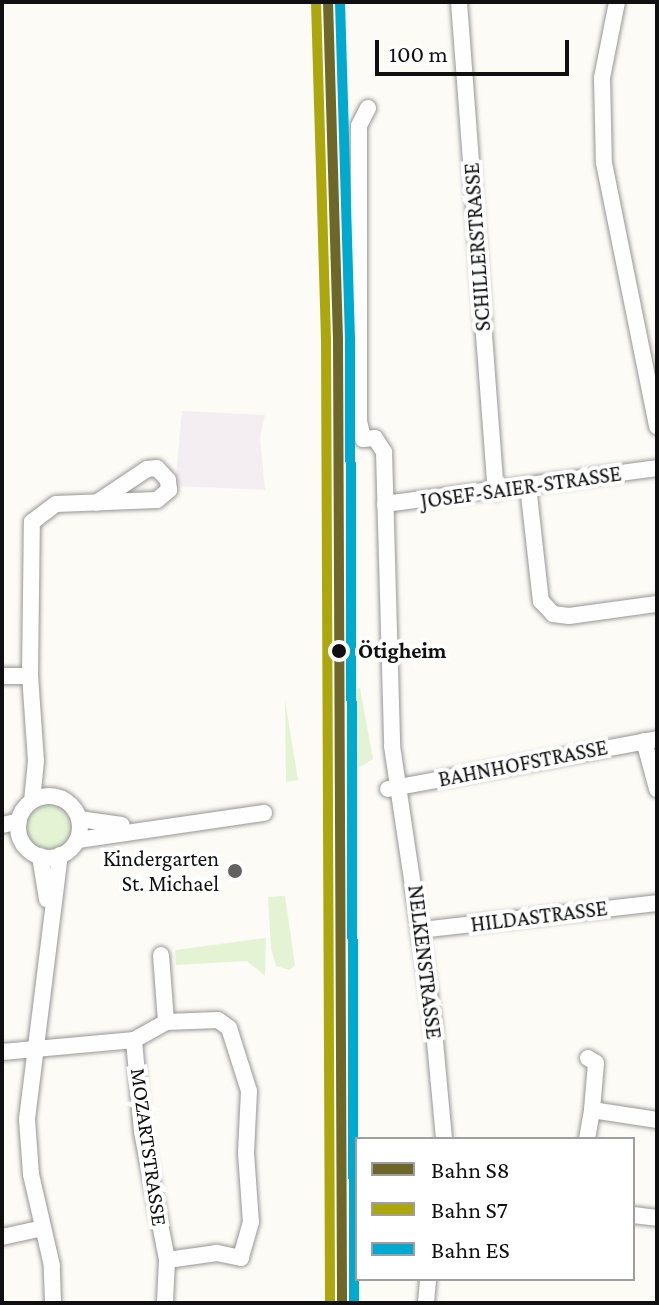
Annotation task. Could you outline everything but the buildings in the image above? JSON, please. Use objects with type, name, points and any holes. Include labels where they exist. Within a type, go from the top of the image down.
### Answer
[{"type":"street","name":"SCHILLERSTRASSE","points":[[459,2],[496,492]]},
{"type":"street","points":[[617,2],[602,78],[604,163],[657,427]]},
{"type":"street","points":[[368,108],[359,126],[359,421],[363,439],[375,438],[384,452],[395,787]]},
{"type":"street","name":"JOSEF-SAIER-STRASSE","points":[[385,504],[496,492],[657,468]]},
{"type":"street","points":[[528,486],[541,601],[553,614],[569,616],[657,604]]},
{"type":"street","points":[[32,801],[36,761],[30,676],[32,522],[56,504],[96,503]]},
{"type":"street","points":[[2,676],[30,676]]},
{"type":"street","name":"BAHNHOFSTRASSE","points":[[395,787],[650,740],[657,789]]},
{"type":"street","points":[[36,761],[51,796]]},
{"type":"street","name":"NELKENSTRASSE","points":[[395,787],[421,930],[444,1137]]},
{"type":"street","points":[[49,912],[40,856],[22,841],[10,823],[32,801],[51,796],[69,803],[79,819],[78,840]]},
{"type":"street","points":[[40,856],[60,855],[78,840],[136,827],[264,813]]},
{"type":"street","points":[[79,819],[136,827]]},
{"type":"street","points":[[2,838],[22,841]]},
{"type":"street","points":[[53,1303],[28,1147],[49,912],[60,855]]},
{"type":"street","name":"HILDASTRASSE","points":[[421,930],[657,903]]},
{"type":"street","points":[[161,955],[166,1022]]},
{"type":"street","points":[[134,1040],[166,1022],[206,1018],[229,1028],[249,1091],[246,1153],[251,1222],[241,1258],[217,1253],[167,1260]]},
{"type":"street","name":"MOZARTSTRASSE","points":[[2,1052],[134,1040],[142,1132],[167,1260],[165,1303]]},
{"type":"street","points":[[587,1137],[596,1063],[588,1058]]},
{"type":"street","points":[[592,1110],[657,1120]]},
{"type":"street","points":[[635,1215],[657,1218]]},
{"type":"street","points":[[2,1237],[43,1228]]},
{"type":"street","points":[[426,1303],[428,1281]]},
{"type":"shaded area","points":[[182,411],[265,415],[260,437],[265,490],[175,486]]},
{"type":"green space","points":[[360,688],[373,759],[358,768],[355,689]]},
{"type":"green space","points":[[285,700],[298,780],[286,782]]},
{"type":"green space","points":[[49,803],[66,810],[73,827],[66,844],[49,851],[32,844],[25,827],[32,810]]},
{"type":"green space","points":[[285,896],[295,965],[290,970],[276,966],[271,948],[268,897]]},
{"type":"green space","points":[[266,938],[265,976],[247,961],[176,965],[175,950]]},
{"type":"rail line","name":"S7","points":[[316,2],[326,339],[330,1303]]},
{"type":"rail line","name":"S8","points":[[328,2],[338,339],[342,1303]]},
{"type":"rail line","name":"ES","points":[[340,2],[350,339],[354,1303]]},
{"type":"place","name":"Ötigheim","points":[[339,651]]},
{"type":"place","name":"Kindergarten St. Michael","points":[[235,871]]}]
